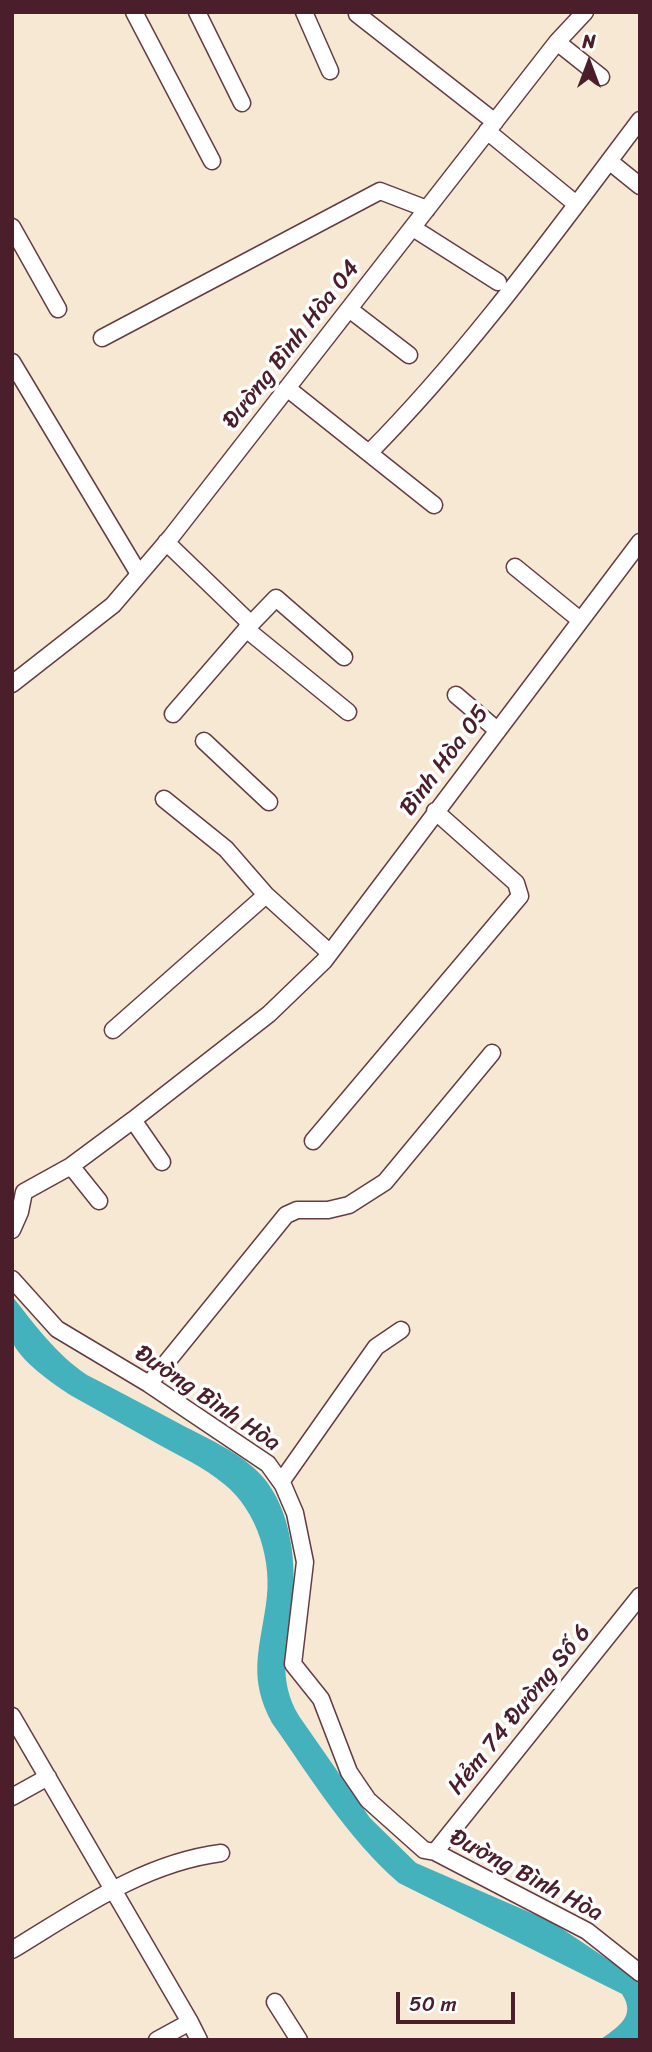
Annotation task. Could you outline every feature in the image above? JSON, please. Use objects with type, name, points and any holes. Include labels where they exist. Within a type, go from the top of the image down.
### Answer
[{"type":"street","points":[[134,12],[212,161]]},
{"type":"street","points":[[197,12],[242,103]]},
{"type":"street","points":[[304,12],[330,71]]},
{"type":"street","name":"Đường Bình Hòa 04","points":[[12,684],[113,605],[139,575],[557,42],[585,12]]},
{"type":"street","points":[[357,14],[491,127],[576,204]]},
{"type":"street","points":[[557,42],[601,77]]},
{"type":"street","points":[[369,453],[405,418],[640,120]]},
{"type":"street","points":[[609,161],[640,186]]},
{"type":"street","points":[[102,338],[380,191],[427,209]]},
{"type":"street","points":[[12,227],[58,309]]},
{"type":"street","points":[[413,228],[498,282]]},
{"type":"street","points":[[349,309],[409,355]]},
{"type":"street","points":[[12,362],[139,575]]},
{"type":"street","points":[[287,388],[434,505]]},
{"type":"street","points":[[166,542],[248,626],[348,712]]},
{"type":"street","name":"Bình Hòa 05","points":[[133,1120],[280,1003],[330,953],[640,542]]},
{"type":"street","points":[[515,567],[580,620]]},
{"type":"street","points":[[173,714],[248,626],[276,598],[344,657]]},
{"type":"street","points":[[456,695],[497,730]]},
{"type":"street","points":[[204,741],[269,802]]},
{"type":"street","points":[[164,799],[226,849],[266,895],[330,953]]},
{"type":"street","points":[[313,1141],[520,896],[516,883],[435,811]]},
{"type":"street","points":[[113,1030],[266,895]]},
{"type":"street","points":[[149,1384],[286,1215],[297,1210],[328,1210],[349,1205],[385,1182],[492,1053]]},
{"type":"street","points":[[12,1230],[20,1212],[24,1192],[71,1166],[133,1120],[162,1162]]},
{"type":"street","points":[[71,1166],[99,1201]]},
{"type":"street","name":"Đường Bình Hòa","points":[[12,1279],[57,1329],[149,1384],[268,1464],[281,1482],[295,1514],[305,1562],[293,1664],[321,1699],[349,1772],[368,1800],[424,1850],[435,1852],[587,1931],[640,1973]]},
{"type":"street","points":[[281,1482],[376,1347],[401,1330]]},
{"type":"street","name":"Hẻm 74 Đường Số 6","points":[[435,1852],[640,1596]]},
{"type":"street","points":[[12,1716],[199,2040]]},
{"type":"street","points":[[12,1797],[48,1777]]},
{"type":"street","points":[[12,1950],[113,1889],[177,1861],[221,1853]]},
{"type":"street","points":[[275,2002],[299,2040]]},
{"type":"street","points":[[157,2040],[190,2022]]},
{"type":"water","points":[[12,1296],[56,1348],[87,1375],[224,1447],[262,1476],[280,1505],[293,1556],[292,1608],[285,1663],[288,1689],[299,1716],[370,1818],[416,1863],[552,1922],[640,1981],[640,2040],[600,2040],[618,2026],[626,2015],[626,2002],[622,1994],[399,1883],[346,1827],[272,1723],[260,1692],[257,1665],[268,1588],[267,1572],[260,1539],[246,1508],[236,1495],[208,1472],[72,1396],[29,1363],[12,1340]]}]
